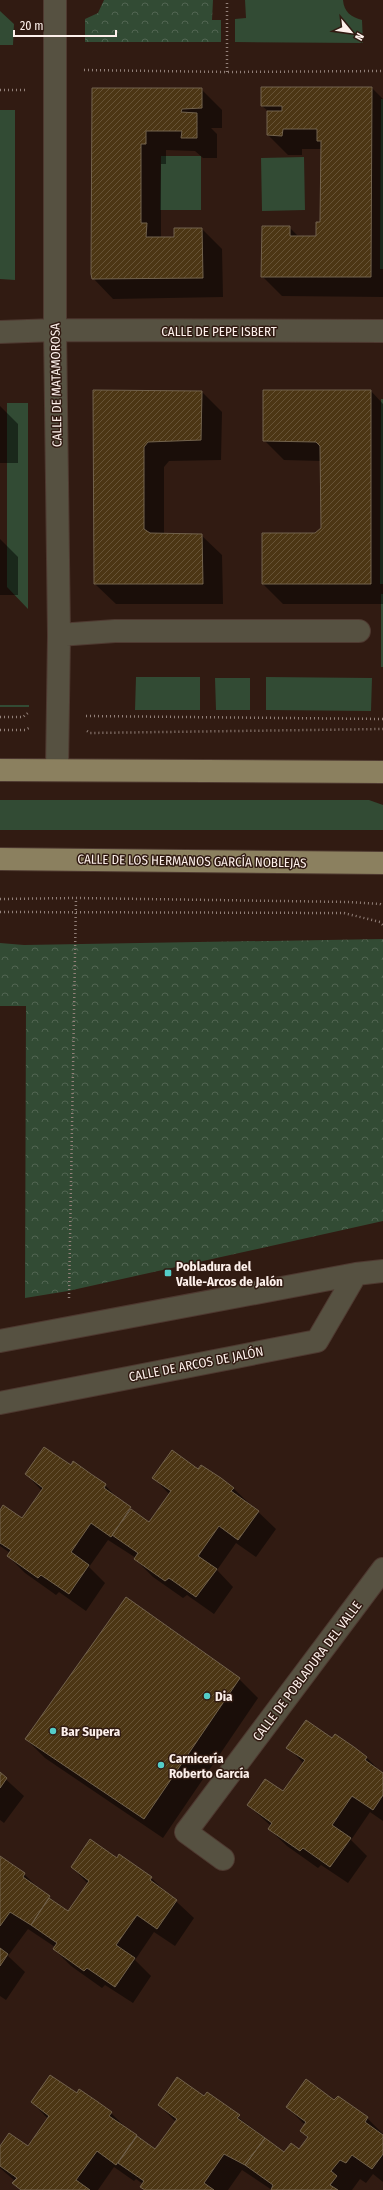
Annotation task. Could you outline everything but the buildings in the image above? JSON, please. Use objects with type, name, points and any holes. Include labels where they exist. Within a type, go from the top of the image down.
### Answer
[{"type":"main road","points":[[0,770],[383,772]]},
{"type":"main road","name":"CALLE DE LOS HERMANOS GARCÍA NOBLEJAS","points":[[0,859],[383,863]]},
{"type":"street","name":"CALLE DE MATAMOROSA","points":[[55,0],[55,330],[59,635],[57,770]]},
{"type":"street","name":"CALLE DE PEPE ISBERT","points":[[0,332],[55,330],[383,331]]},
{"type":"street","points":[[59,635],[115,631],[359,632]]},
{"type":"street","points":[[0,1341],[356,1274],[383,1271]]},
{"type":"street","name":"CALLE DE ARCOS DE JALÓN","points":[[0,1403],[317,1341],[356,1274]]},
{"type":"street","name":"CALLE DE POBLADURA DEL VALLE","points":[[223,1859],[186,1832],[383,1569]]},
{"type":"path","points":[[226,72],[227,0]]},
{"type":"path","points":[[0,90],[27,90],[55,69],[226,72],[383,71]]},
{"type":"path","points":[[0,717],[23,717],[32,710]]},
{"type":"path","points":[[82,714],[86,716],[100,717],[383,719]]},
{"type":"path","points":[[0,730],[26,730],[32,727]]},
{"type":"path","points":[[84,729],[90,732],[383,729]]},
{"type":"path","points":[[0,899],[76,898],[349,902],[380,904],[383,906]]},
{"type":"path","points":[[74,1326],[69,1298],[76,898]]},
{"type":"path","points":[[0,912],[344,913],[380,922],[383,925]]},
{"type":"green space","points":[[104,0],[213,0],[212,20],[221,20],[221,42],[85,42],[85,19],[98,13]]},
{"type":"green space","points":[[245,0],[343,0],[347,11],[362,20],[363,43],[235,42],[235,19],[246,18]]},
{"type":"green space","points":[[0,11],[14,24],[13,45],[0,45]]},
{"type":"green space","points":[[381,99],[383,99],[383,269],[380,269]]},
{"type":"green space","points":[[0,110],[15,110],[15,280],[0,279]]},
{"type":"green space","points":[[161,156],[201,156],[201,210],[160,210]]},
{"type":"green space","points":[[304,157],[305,210],[262,211],[261,158]]},
{"type":"green space","points":[[381,399],[383,399],[383,584],[380,584]]},
{"type":"green space","points":[[7,403],[28,403],[28,609],[7,587]]},
{"type":"green space","points":[[381,594],[383,594],[383,667],[381,667]]},
{"type":"green space","points":[[136,677],[200,677],[200,710],[135,710]]},
{"type":"green space","points":[[266,677],[372,678],[371,711],[266,710]]},
{"type":"green space","points":[[215,678],[250,678],[250,710],[216,710]]},
{"type":"green space","points":[[0,705],[29,705],[29,707],[0,707]]},
{"type":"green space","points":[[0,800],[369,800],[383,805],[383,830],[0,830]]},
{"type":"green space","points":[[383,939],[383,1221],[68,1291],[25,1298],[26,1006],[0,1006],[0,943],[24,945]]},
{"type":"place","name":"Pobladura del Valle-Arcos de Jalón","points":[[168,1273]]},
{"type":"place","name":"Dia","points":[[207,1696]]},
{"type":"place","name":"Bar Supera","points":[[53,1731]]},
{"type":"place","name":"Carnicería Roberto García","points":[[161,1765]]}]
